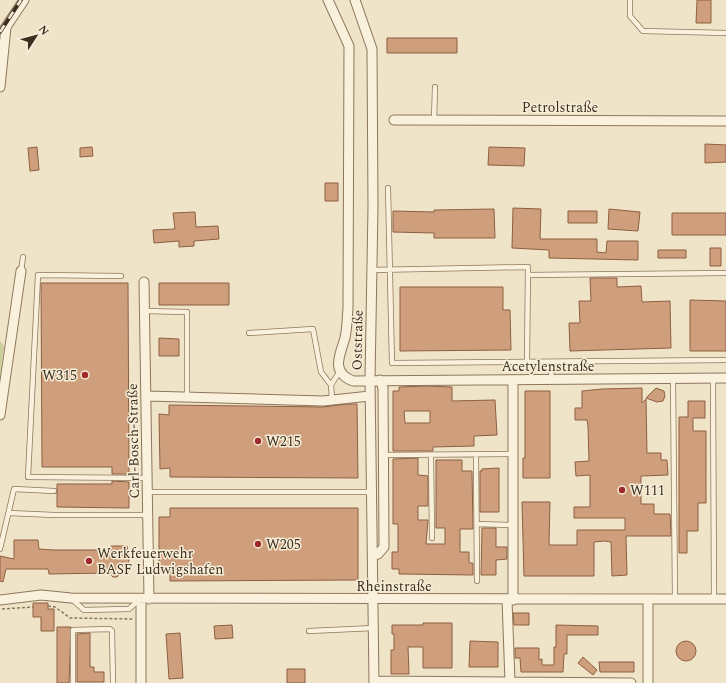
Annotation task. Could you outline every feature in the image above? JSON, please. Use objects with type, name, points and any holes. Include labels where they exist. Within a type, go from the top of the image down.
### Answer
[{"type":"street","points":[[0,37],[24,0]]},
{"type":"street","points":[[328,0],[349,46],[348,309],[345,336],[338,362],[340,371]]},
{"type":"street","name":"Oststraße","points":[[355,0],[372,49],[372,270],[370,396],[374,682]]},
{"type":"street","points":[[0,87],[6,27]]},
{"type":"street","name":"Petrolstraße","points":[[394,120],[726,121]]},
{"type":"street","points":[[0,415],[21,271]]},
{"type":"street","name":"Carl-Bosch-Straße","points":[[142,683],[148,515],[144,282]]},
{"type":"street","name":"Acetylenstraße","points":[[340,371],[344,378],[352,381],[726,378]]},
{"type":"street","points":[[373,555],[378,554],[384,547],[383,388],[380,380]]},
{"type":"street","points":[[510,682],[510,600],[513,525],[513,380]]},
{"type":"street","points":[[147,396],[332,400],[370,396]]},
{"type":"street","name":"Rheinstraße","points":[[0,600],[41,598],[54,601],[67,598],[726,600]]},
{"type":"street","points":[[648,600],[648,683]]},
{"type":"street","points":[[374,682],[631,683]]},
{"type":"lane","points":[[630,0],[630,16],[643,31],[726,33]]},
{"type":"lane","points":[[434,120],[435,87]]},
{"type":"lane","points":[[388,188],[392,363],[726,360]]},
{"type":"lane","points":[[21,271],[23,257]]},
{"type":"lane","points":[[372,270],[528,267],[527,362]]},
{"type":"lane","points":[[528,275],[726,273]]},
{"type":"lane","points":[[121,276],[38,275],[28,477],[148,478]]},
{"type":"lane","points":[[144,311],[187,312],[187,398]]},
{"type":"lane","points":[[249,333],[313,329],[321,372],[331,385],[332,400]]},
{"type":"lane","points":[[551,380],[552,362]]},
{"type":"lane","points":[[331,385],[340,371]]},
{"type":"lane","points":[[713,378],[714,600]]},
{"type":"lane","points":[[673,379],[675,600]]},
{"type":"lane","points":[[384,455],[513,454]]},
{"type":"lane","points":[[431,455],[432,538]]},
{"type":"lane","points":[[476,455],[477,582]]},
{"type":"lane","points":[[0,549],[14,490],[54,491]]},
{"type":"lane","points":[[148,492],[372,492]]},
{"type":"lane","points":[[9,513],[54,515],[148,515]]},
{"type":"lane","points":[[477,524],[513,525]]},
{"type":"lane","points":[[309,631],[374,628]]},
{"type":"lane","points":[[73,683],[73,630],[110,629],[112,631],[113,683]]},
{"type":"path","points":[[0,609],[33,607]]},
{"type":"green space","points":[[0,341],[4,346],[0,375]]},
{"type":"building","points":[[697,0],[711,0],[711,23],[696,23]]},
{"type":"building","points":[[387,38],[457,38],[457,53],[387,53]]},
{"type":"building","points":[[705,144],[726,145],[726,162],[705,163]]},
{"type":"building","points":[[37,147],[39,170],[30,171],[28,148]]},
{"type":"building","points":[[92,147],[93,156],[80,157],[80,148]]},
{"type":"building","points":[[489,147],[525,148],[524,166],[488,165]]},
{"type":"building","points":[[325,183],[338,183],[338,201],[325,201]]},
{"type":"building","points":[[513,208],[541,209],[540,239],[597,239],[597,252],[606,253],[607,241],[638,241],[638,260],[549,258],[549,250],[512,248]]},
{"type":"building","points":[[494,209],[495,238],[434,238],[434,233],[393,232],[393,211],[434,212],[434,210]]},
{"type":"building","points":[[609,209],[640,212],[638,231],[608,229]]},
{"type":"building","points":[[568,211],[597,211],[597,223],[568,223]]},
{"type":"building","points":[[195,212],[196,227],[218,226],[219,239],[194,241],[194,246],[179,247],[179,241],[154,243],[153,230],[175,229],[173,213]]},
{"type":"building","points":[[672,213],[726,213],[726,235],[672,235]]},
{"type":"building","points":[[710,248],[721,248],[721,266],[710,266]]},
{"type":"building","points":[[658,250],[686,250],[686,258],[658,258]]},
{"type":"building","points":[[590,278],[617,278],[617,287],[641,286],[642,302],[670,301],[671,348],[570,351],[569,323],[580,323],[579,301],[591,301]]},
{"type":"building","name":"W315","points":[[41,283],[128,283],[129,474],[112,474],[112,467],[42,467]]},
{"type":"building","points":[[159,283],[229,283],[229,305],[159,305]]},
{"type":"building","points":[[400,287],[503,287],[503,310],[510,310],[511,350],[400,351]]},
{"type":"building","points":[[690,300],[726,301],[726,351],[690,351]]},
{"type":"building","points":[[159,338],[179,339],[179,356],[159,356]]},
{"type":"building","points":[[399,387],[452,387],[452,401],[495,400],[497,435],[474,436],[474,446],[433,447],[433,451],[393,451],[393,391],[399,391]],"holes":[[[404,411],[430,411],[430,423],[405,423]]]},
{"type":"building","name":"W111","points":[[642,388],[642,403],[646,399],[647,453],[661,453],[661,460],[667,460],[668,475],[641,476],[641,504],[654,504],[654,514],[670,514],[671,536],[626,536],[627,575],[612,576],[611,542],[604,541],[594,542],[594,576],[524,576],[522,502],[550,502],[549,545],[577,545],[577,530],[625,530],[625,518],[574,518],[574,507],[590,507],[590,475],[576,476],[575,462],[589,461],[588,426],[587,420],[575,420],[575,408],[582,408],[582,391]]},
{"type":"building","points":[[656,388],[664,391],[665,396],[663,401],[657,402],[646,398]]},
{"type":"building","points":[[525,391],[550,391],[550,478],[523,478],[523,458],[525,458]]},
{"type":"building","points":[[688,401],[705,401],[705,418],[693,418],[693,431],[706,431],[706,503],[698,503],[698,531],[687,531],[687,553],[679,553],[679,417],[688,417]]},
{"type":"building","name":"W215","points":[[357,404],[358,478],[170,477],[170,468],[160,469],[159,414],[169,415],[169,405],[323,407]]},
{"type":"building","points":[[418,458],[418,475],[428,476],[428,506],[418,506],[418,520],[428,520],[426,544],[445,544],[445,528],[436,528],[436,460],[462,460],[462,471],[472,471],[473,529],[460,529],[460,552],[469,552],[469,563],[473,563],[473,575],[399,574],[399,569],[392,569],[392,552],[398,552],[398,524],[393,524],[393,459]]},
{"type":"building","points":[[499,468],[499,512],[480,512],[480,471],[482,471],[482,469]]},
{"type":"building","points":[[112,481],[129,482],[129,508],[57,507],[57,484],[112,484]]},
{"type":"building","name":"W205","points":[[170,508],[358,508],[358,580],[170,581],[170,572],[159,571],[159,517],[170,517]]},
{"type":"building","points":[[482,528],[496,528],[496,547],[507,547],[507,559],[496,560],[496,575],[481,575]]},
{"type":"building","name":"Werkfeuerwehr BASF Ludwigshafen","points":[[14,540],[38,540],[39,549],[54,550],[111,550],[111,546],[127,546],[129,557],[128,573],[121,573],[117,577],[113,577],[109,573],[49,574],[48,569],[6,569],[3,582],[0,581],[0,556],[14,559]]},
{"type":"building","points":[[33,603],[48,603],[48,609],[54,609],[54,631],[41,631],[41,617],[33,617]]},
{"type":"building","points":[[513,613],[529,613],[529,625],[514,625]]},
{"type":"building","points":[[423,623],[452,623],[452,668],[423,668],[423,647],[408,647],[409,674],[391,674],[391,650],[394,650],[394,634],[392,634],[392,625],[423,625]]},
{"type":"building","points":[[232,625],[233,638],[215,639],[214,626]]},
{"type":"building","points":[[556,625],[598,626],[598,635],[567,635],[567,654],[564,654],[563,672],[521,672],[520,658],[515,658],[515,648],[539,648],[539,660],[542,659],[542,665],[554,665]]},
{"type":"building","points":[[57,627],[71,627],[69,683],[57,683]]},
{"type":"building","points":[[90,633],[90,667],[94,667],[94,672],[104,672],[104,682],[77,682],[77,634]]},
{"type":"building","points":[[180,633],[183,678],[169,679],[166,634]]},
{"type":"building","points":[[470,641],[498,642],[498,667],[469,667]]},
{"type":"building","points":[[686,641],[693,644],[696,651],[693,658],[686,661],[679,658],[676,651],[679,644]]},
{"type":"building","points":[[583,657],[597,670],[593,675],[578,663]]},
{"type":"building","points":[[599,662],[634,662],[634,672],[600,672]]},
{"type":"building","points":[[287,669],[305,669],[305,683],[287,683]]},
{"type":"railway","points":[[0,32],[21,0]]},
{"type":"place","name":"W315","points":[[85,375]]},
{"type":"place","name":"W215","points":[[258,441]]},
{"type":"place","name":"W111","points":[[622,490]]},
{"type":"place","name":"W205","points":[[258,544]]},
{"type":"place","name":"Werkfeuerwehr BASF Ludwigshafen","points":[[89,561]]}]
